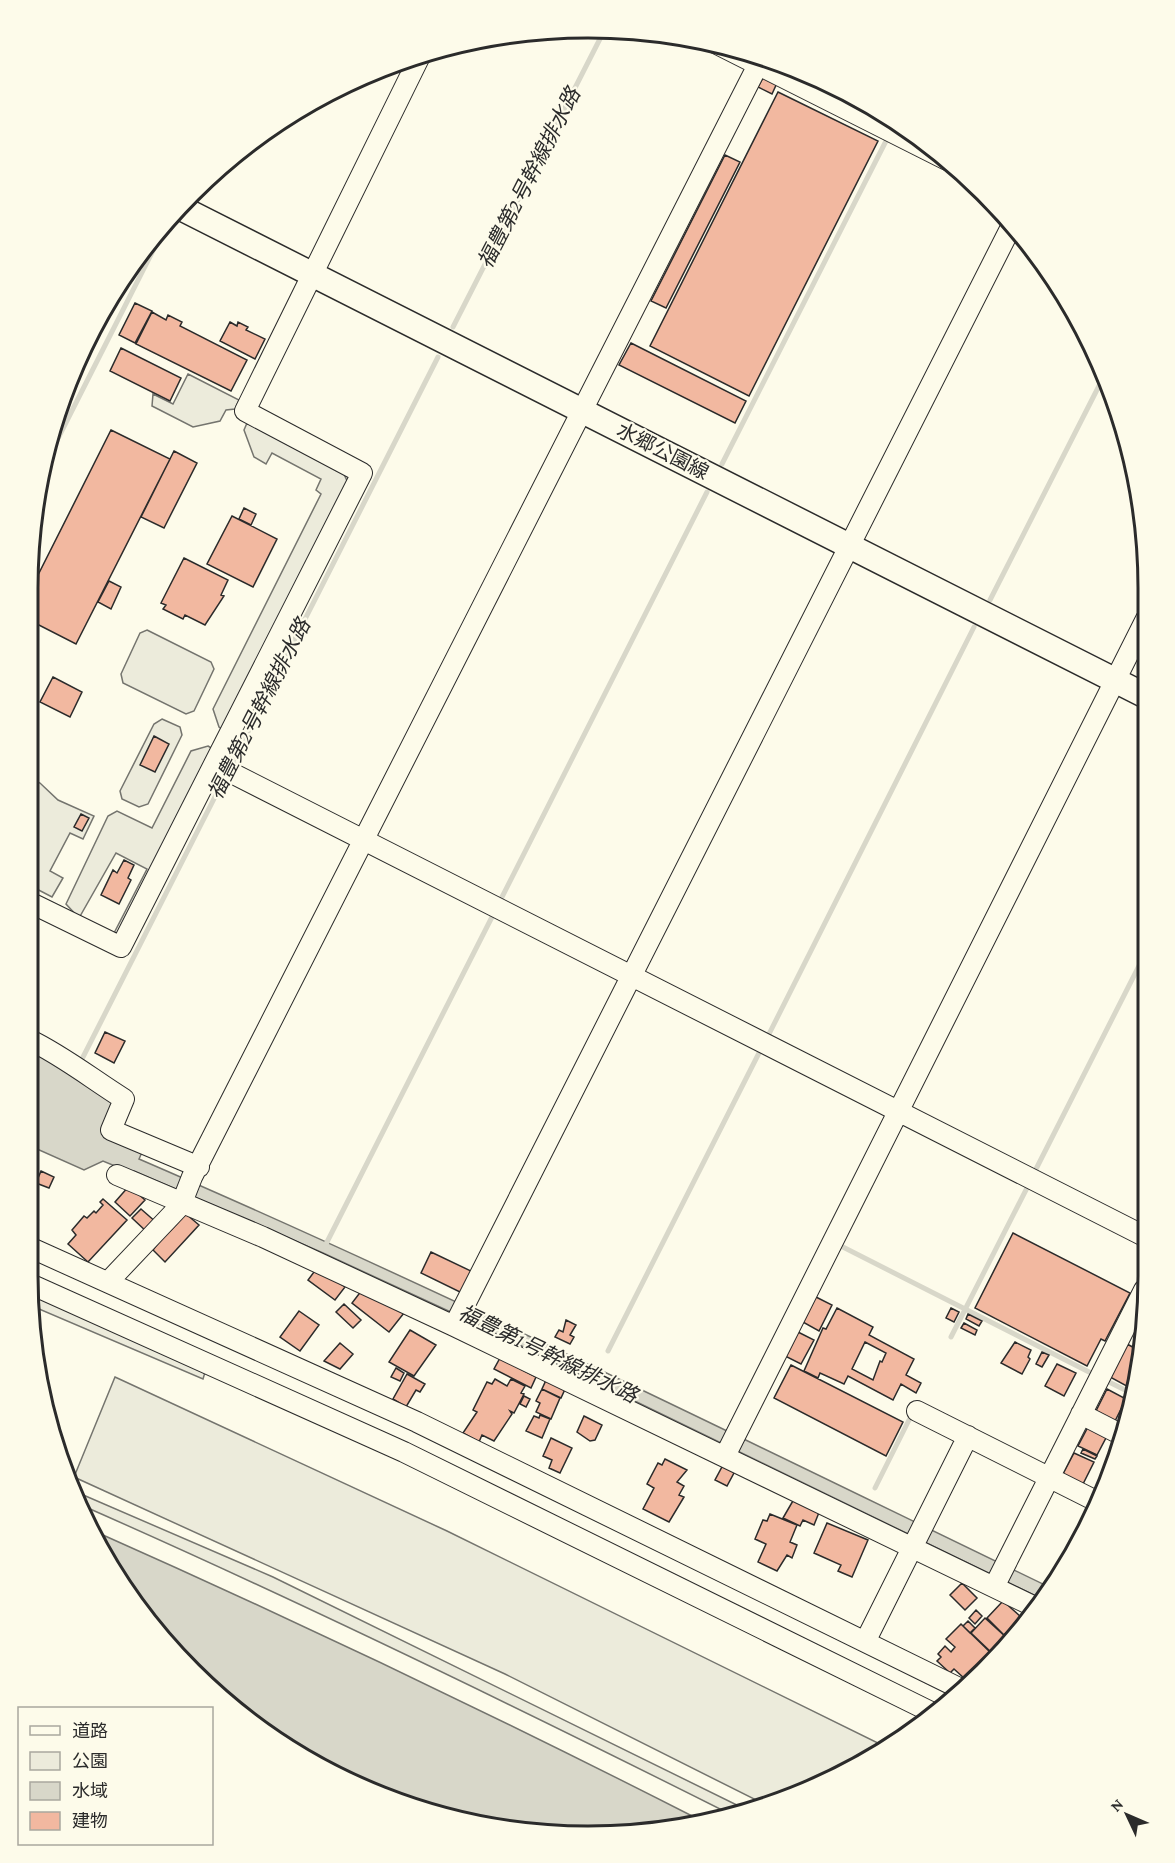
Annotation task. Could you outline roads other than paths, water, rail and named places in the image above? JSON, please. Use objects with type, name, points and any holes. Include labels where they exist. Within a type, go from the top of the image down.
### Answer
[{"type":"main road","name":"水郷公園線","points":[[187,211],[1138,692]]},
{"type":"street","points":[[108,1282],[183,1200],[758,65]]},
{"type":"street","points":[[38,906],[121,947],[222,768],[362,473],[245,411],[310,274],[415,66]]},
{"type":"street","points":[[786,75],[898,134]]},
{"type":"street","points":[[455,1325],[1007,233]]},
{"type":"street","points":[[726,1454],[1138,635]]},
{"type":"street","points":[[222,768],[1138,1233]]},
{"type":"street","points":[[38,1044],[57,1053],[124,1099],[111,1130],[196,1172]]},
{"type":"street","points":[[117,1175],[183,1200],[455,1325],[726,1454],[1029,1603]]},
{"type":"street","points":[[38,1251],[428,1427],[866,1640],[954,1685]]},
{"type":"street","points":[[38,1288],[404,1452],[925,1709]]},
{"type":"street","points":[[995,1585],[1136,1303]]},
{"type":"street","points":[[917,1411],[1090,1498]]},
{"type":"street","points":[[1081,1414],[1115,1431]]},
{"type":"street","points":[[866,1640],[968,1437]]},
{"type":"water","name":"福豊第1号幹線排水路","points":[[38,1050],[118,1101],[105,1133],[143,1150],[139,1159],[483,1314],[1043,1584],[1035,1595],[468,1320],[323,1253],[134,1171],[132,1173],[103,1161],[84,1170],[38,1149]]},
{"type":"water","points":[[103,1535],[399,1671],[691,1816],[659,1821],[588,1826],[516,1821],[445,1807],[377,1784],[344,1769],[312,1752],[253,1712],[199,1664],[151,1610],[130,1581]]},
{"type":"waterway","name":"福豊第2号幹線排水路","points":[[453,327],[600,38]]},
{"type":"waterway","points":[[722,464],[888,137]]},
{"type":"waterway","points":[[58,437],[153,250]]},
{"type":"waterway","name":"福豊第2号幹線排水路","points":[[81,1061],[438,357]]},
{"type":"waterway","points":[[990,600],[1099,386]]},
{"type":"waterway","points":[[499,903],[707,492]]},
{"type":"waterway","points":[[767,1038],[974,627]]},
{"type":"waterway","points":[[325,1246],[494,913]]},
{"type":"waterway","points":[[1033,1175],[1138,968]]},
{"type":"waterway","points":[[608,1351],[761,1049]]},
{"type":"waterway","points":[[951,1337],[1029,1184]]},
{"type":"waterway","points":[[837,1244],[1091,1373]]},
{"type":"waterway","points":[[1107,1381],[1125,1390]]},
{"type":"waterway","points":[[875,1488],[909,1420]]}]
